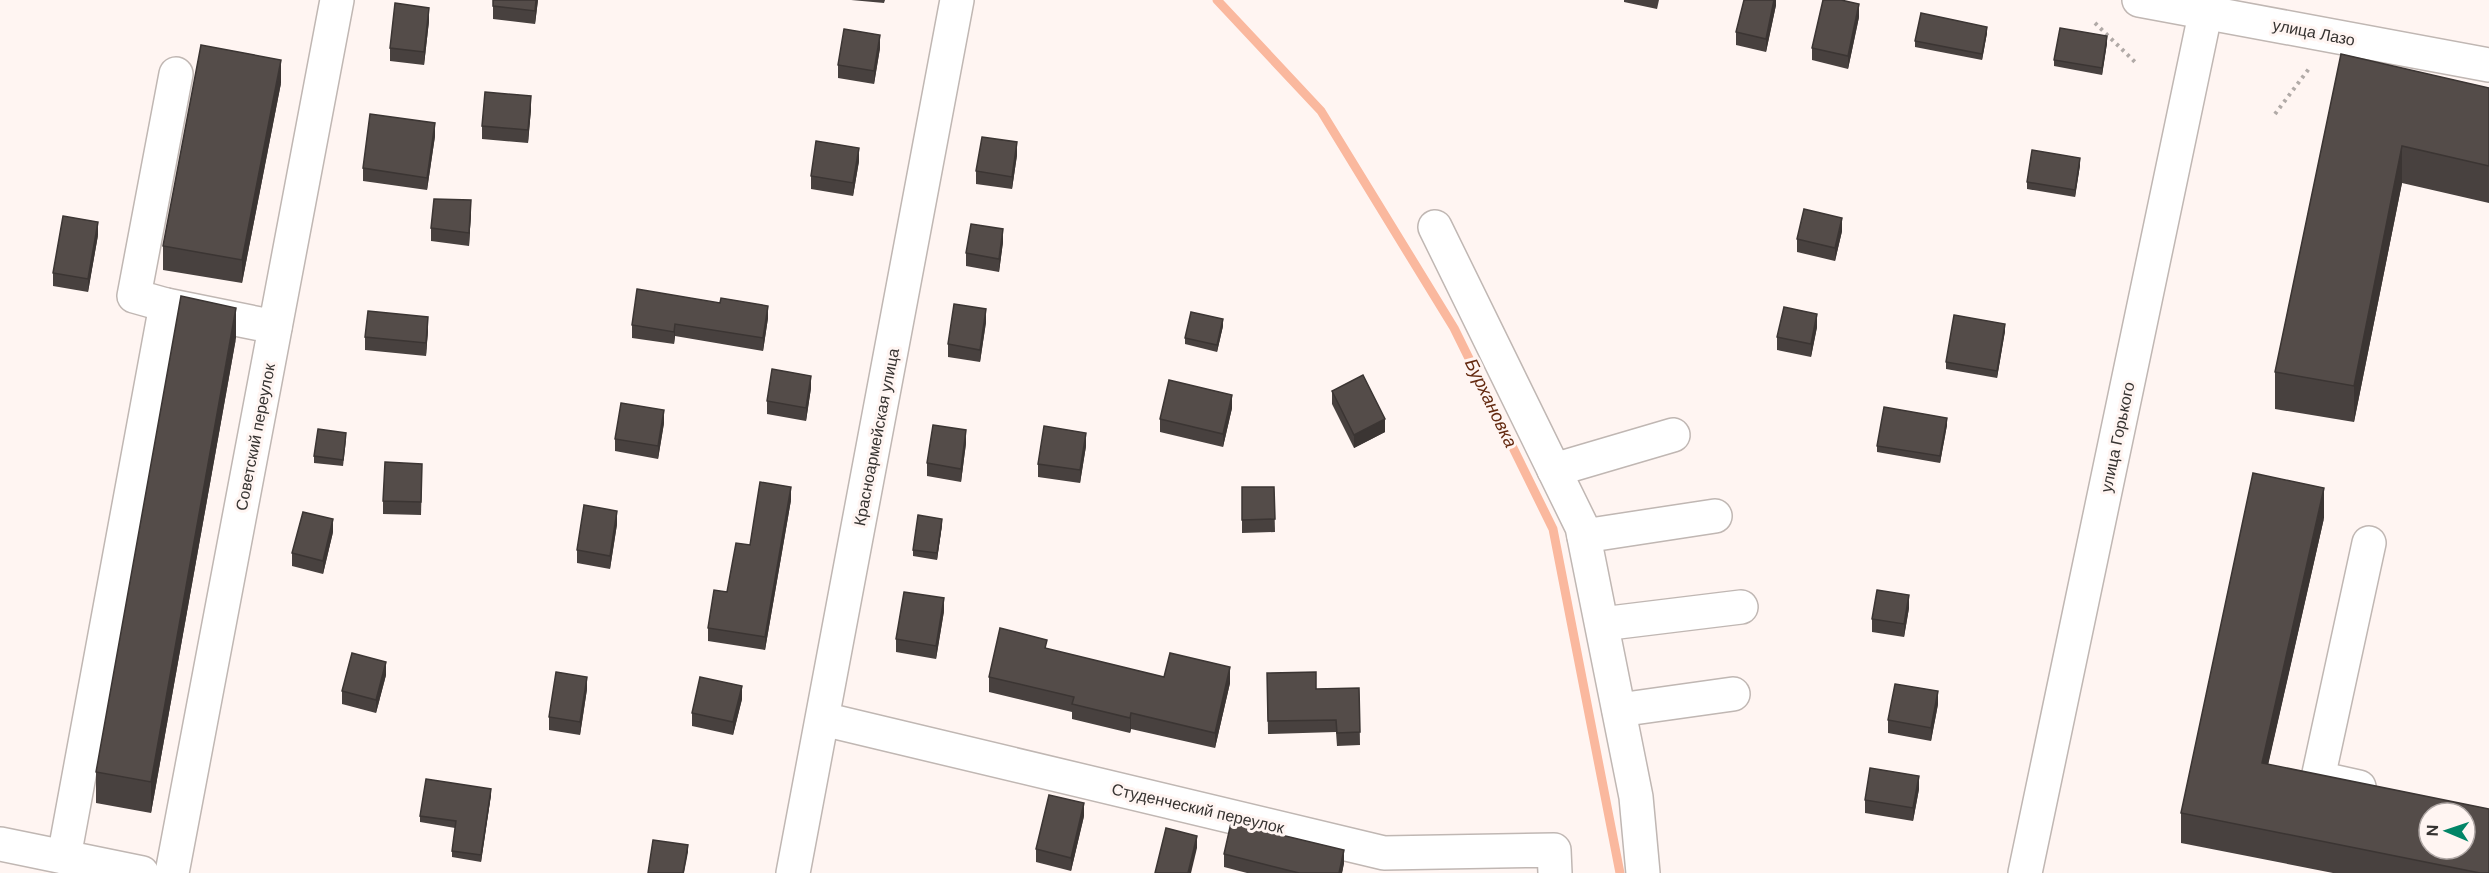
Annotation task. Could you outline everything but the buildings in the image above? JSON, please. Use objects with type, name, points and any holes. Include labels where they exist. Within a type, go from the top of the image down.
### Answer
[{"type":"street","name":"Советский переулок","points":[[172,873],[337,0]]},
{"type":"street","name":"Красноармейская улица","points":[[793,873],[824,719],[957,0]]},
{"type":"street","name":"улица Лазо","points":[[2139,0],[2207,6],[2489,65]]},
{"type":"street","name":"улица Горького","points":[[2025,873],[2207,6]]},
{"type":"street","points":[[176,74],[134,296],[166,305],[275,327]]},
{"type":"street","points":[[1435,227],[1582,527],[1636,796],[1643,873]]},
{"type":"street","points":[[64,857],[166,305]]},
{"type":"street","points":[[1554,470],[1673,435]]},
{"type":"street","points":[[1584,536],[1715,516]]},
{"type":"street","points":[[2369,543],[2318,778],[2386,794]]},
{"type":"street","points":[[1602,624],[1741,607]]},
{"type":"street","points":[[1619,710],[1733,694]]},
{"type":"street","name":"Студенческий переулок","points":[[824,719],[1384,853],[1554,850],[1555,873]]},
{"type":"street","points":[[14,855],[64,857],[142,873]]},
{"type":"path","points":[[2095,23],[2136,63]]},
{"type":"path","points":[[2275,114],[2311,66]]},
{"type":"waterway","name":"Бурхановка","points":[[1217,0],[1321,111],[1454,328],[1553,529],[1620,873]]}]
